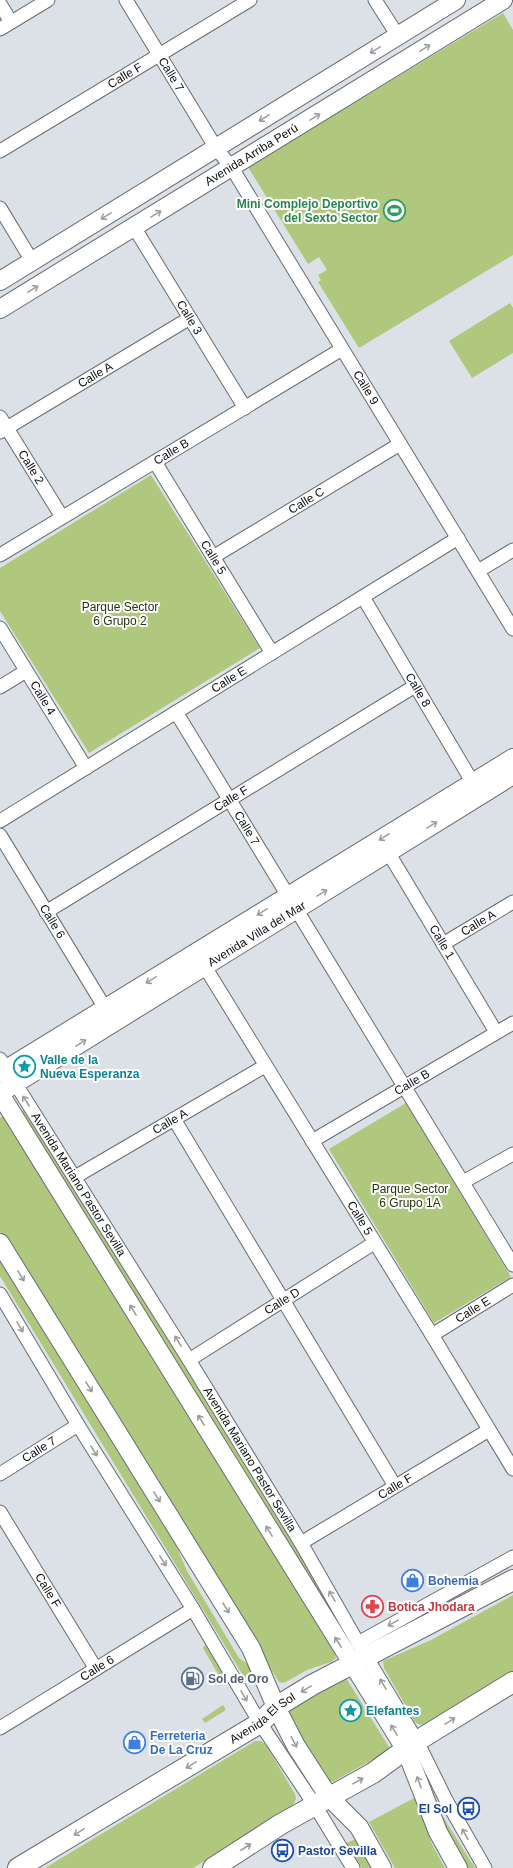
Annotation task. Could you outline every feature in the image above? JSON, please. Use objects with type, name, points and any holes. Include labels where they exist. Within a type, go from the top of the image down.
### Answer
[{"type":"main road","name":"Avenida El Sol","points":[[18,1868],[260,1723],[276,1707],[359,1654],[513,1580]]},
{"type":"main road","points":[[213,1868],[322,1800],[362,1780],[412,1746],[513,1682]]},
{"type":"street","points":[[0,4],[6,26],[48,0]]},
{"type":"street","name":"Calle 7","points":[[126,0],[216,148]]},
{"type":"street","name":"Calle F","points":[[0,151],[250,0]]},
{"type":"street","points":[[375,0],[398,36]]},
{"type":"street","name":"Avenida Arriba Perú","points":[[0,281],[456,0]]},
{"type":"street","name":"Avenida Arriba Perú","points":[[0,309],[232,168],[503,0]]},
{"type":"street","name":"Calle 9","points":[[216,148],[232,168],[513,629]]},
{"type":"street","points":[[0,208],[32,261]]},
{"type":"street","name":"Calle 3","points":[[134,227],[245,408]]},
{"type":"street","name":"Calle A","points":[[4,430],[190,318]]},
{"type":"street","name":"Calle B","points":[[0,555],[342,349]]},
{"type":"street","name":"Calle 2","points":[[0,417],[4,430],[62,517]]},
{"type":"street","name":"Calle C","points":[[213,557],[400,444]]},
{"type":"street","name":"Calle 5","points":[[155,462],[272,653]]},
{"type":"street","name":"Calle E","points":[[0,821],[458,538]]},
{"type":"street","points":[[478,571],[513,550]]},
{"type":"street","name":"Calle 8","points":[[363,597],[473,783]]},
{"type":"street","name":"Calle 4","points":[[0,628],[86,768]]},
{"type":"street","points":[[0,686],[26,671]]},
{"type":"street","name":"Calle F","points":[[46,912],[415,686]]},
{"type":"street","name":"Calle 7","points":[[176,712],[293,902]]},
{"type":"street","name":"Avenida Villa del Mar","points":[[5,1071],[205,967],[293,902],[513,758]]},
{"type":"street","name":"Avenida Villa del Mar","points":[[0,1094],[5,1071],[105,1008],[293,902],[388,852],[513,775]]},
{"type":"street","name":"Calle 6","points":[[0,835],[105,1008]]},
{"type":"street","name":"Calle 1","points":[[388,852],[496,1032]]},
{"type":"street","points":[[293,902],[513,1265]]},
{"type":"street","name":"Calle A","points":[[443,944],[513,902]]},
{"type":"street","name":"Calle 5","points":[[205,967],[513,1469]]},
{"type":"street","name":"Calle B","points":[[312,1142],[513,1023]]},
{"type":"street","name":"Calle A","points":[[75,1177],[265,1066]]},
{"type":"street","name":"Avenida Mariano Pastor Sevilla","points":[[5,1071],[75,1177],[301,1543],[359,1654],[485,1868]]},
{"type":"street","name":"Avenida Mariano Pastor Sevilla","points":[[0,1094],[338,1642],[359,1654]]},
{"type":"street","points":[[174,1119],[395,1486]]},
{"type":"street","points":[[463,1182],[513,1154]]},
{"type":"street","points":[[0,1243],[251,1648],[276,1707],[322,1800],[353,1868]]},
{"type":"street","name":"Calle D","points":[[189,1360],[374,1243]]},
{"type":"street","name":"Calle E","points":[[432,1335],[513,1285]]},
{"type":"street","points":[[0,1294],[78,1425],[193,1609],[260,1723],[322,1800],[359,1827],[382,1868]]},
{"type":"street","name":"Calle 7","points":[[0,1474],[78,1425]]},
{"type":"street","name":"Calle F","points":[[301,1543],[489,1430]]},
{"type":"street","name":"Calle F","points":[[0,1512],[96,1669]]},
{"type":"street","name":"Avenida El Sol","points":[[359,1654],[513,1558]]},
{"type":"street","name":"Calle 6","points":[[2,1723],[96,1669],[193,1609]]},
{"type":"street","name":"Avenida Mariano Pastor Sevilla","points":[[412,1746],[438,1832],[458,1868]]},
{"type":"green space","name":"Mini Complejo Deportivo del Sexto Sector","points":[[503,13],[513,30],[513,255],[359,348],[318,282],[321,280],[318,275],[327,270],[319,257],[308,264],[248,167]]},
{"type":"green space","points":[[510,303],[513,308],[513,353],[472,378],[449,341]]},
{"type":"green space","name":"Parque Sector 6 Grupo 2","points":[[151,475],[260,648],[89,753],[0,611],[0,568]]},
{"type":"green space","name":"Parque Sector 6 Grupo 1A","points":[[406,1103],[511,1277],[434,1323],[329,1149]]},
{"type":"green space","points":[[27,1108],[346,1628],[339,1631],[85,1213],[21,1111]]},
{"type":"green space","points":[[5,1115],[335,1653],[336,1658],[331,1662],[307,1670],[284,1683],[279,1682],[0,1232],[0,1118]]},
{"type":"green space","points":[[0,1256],[175,1543],[187,1571],[239,1658],[250,1666],[256,1677],[247,1682],[0,1276]]},
{"type":"green space","points":[[513,1595],[513,1671],[429,1722],[422,1725],[415,1722],[384,1668],[383,1661],[431,1640]]},
{"type":"green space","points":[[206,1643],[229,1683],[222,1681],[203,1648]]},
{"type":"green space","points":[[346,1678],[389,1747],[385,1753],[334,1781],[329,1782],[285,1712],[286,1710]]},
{"type":"green space","points":[[223,1705],[226,1710],[205,1723],[202,1719]]},
{"type":"green space","points":[[255,1741],[261,1741],[266,1745],[295,1794],[296,1799],[292,1807],[193,1868],[45,1868]]},
{"type":"green space","points":[[430,1796],[475,1868],[466,1868],[439,1824]]},
{"type":"green space","points":[[416,1797],[432,1844],[445,1868],[395,1868],[369,1822]]},
{"type":"green space","points":[[358,1838],[376,1868],[362,1868],[346,1843]]},
{"type":"place","name":"Mini Complejo Deportivo del Sexto Sector","points":[[394,211]]},
{"type":"place","name":"Valle de la Nueva Esperanza","points":[[25,1067]]},
{"type":"place","name":"Bohemia","points":[[413,1581]]},
{"type":"place","name":"Botica Jhodara","points":[[372,1607]]},
{"type":"place","name":"Sol de Oro","points":[[193,1679]]},
{"type":"place","name":"Elefantes","points":[[350,1711]]},
{"type":"place","name":"Ferreteria De La Cruz","points":[[135,1743]]},
{"type":"place","name":"El Sol","points":[[468,1809]]},
{"type":"place","name":"Pastor Sevilla","points":[[283,1851]]}]
